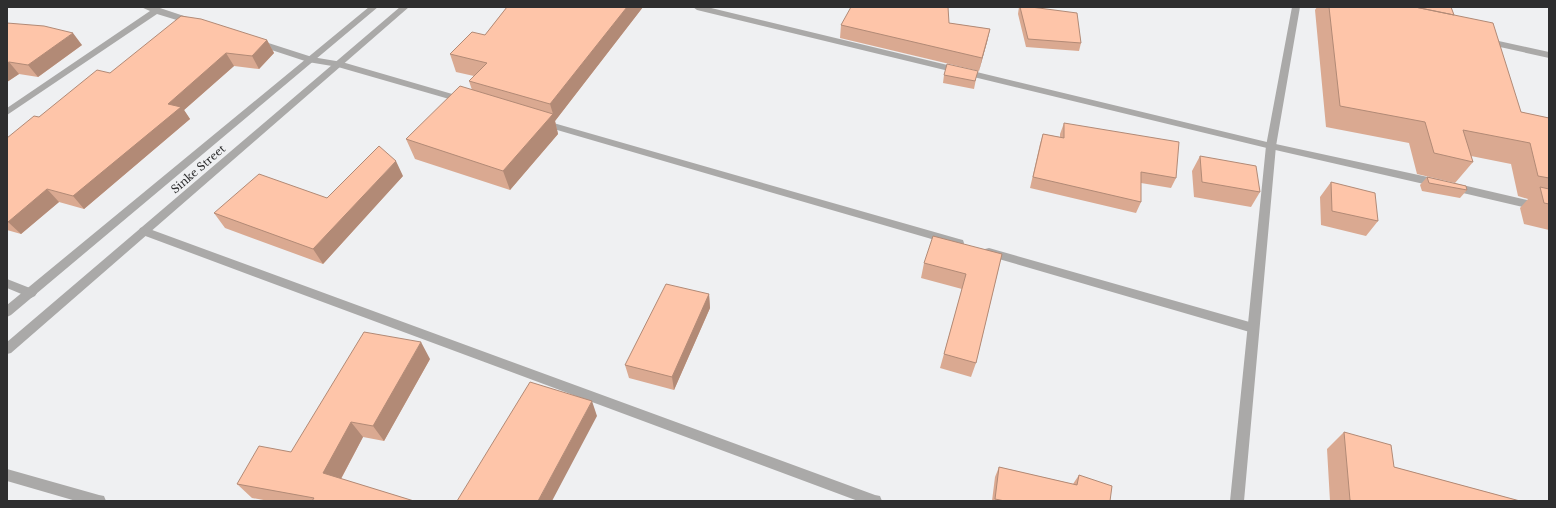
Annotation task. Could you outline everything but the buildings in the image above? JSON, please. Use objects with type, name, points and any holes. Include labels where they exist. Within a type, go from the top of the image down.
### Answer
[{"type":"street","points":[[145,7],[201,24]]},
{"type":"street","name":"Sinke Street","points":[[7,312],[374,7]]},
{"type":"street","name":"Sinke Street","points":[[7,349],[405,7]]},
{"type":"street","points":[[697,7],[1271,146],[1549,209]]},
{"type":"street","points":[[1238,501],[1271,146],[1296,7]]},
{"type":"street","points":[[7,112],[157,10]]},
{"type":"street","points":[[245,39],[311,60],[339,64],[476,103]]},
{"type":"street","points":[[1480,40],[1549,55]]},
{"type":"street","points":[[529,119],[1253,328]]},
{"type":"street","points":[[144,231],[875,501]]},
{"type":"street","points":[[7,283],[31,293]]},
{"type":"street","points":[[7,474],[99,501]]}]
